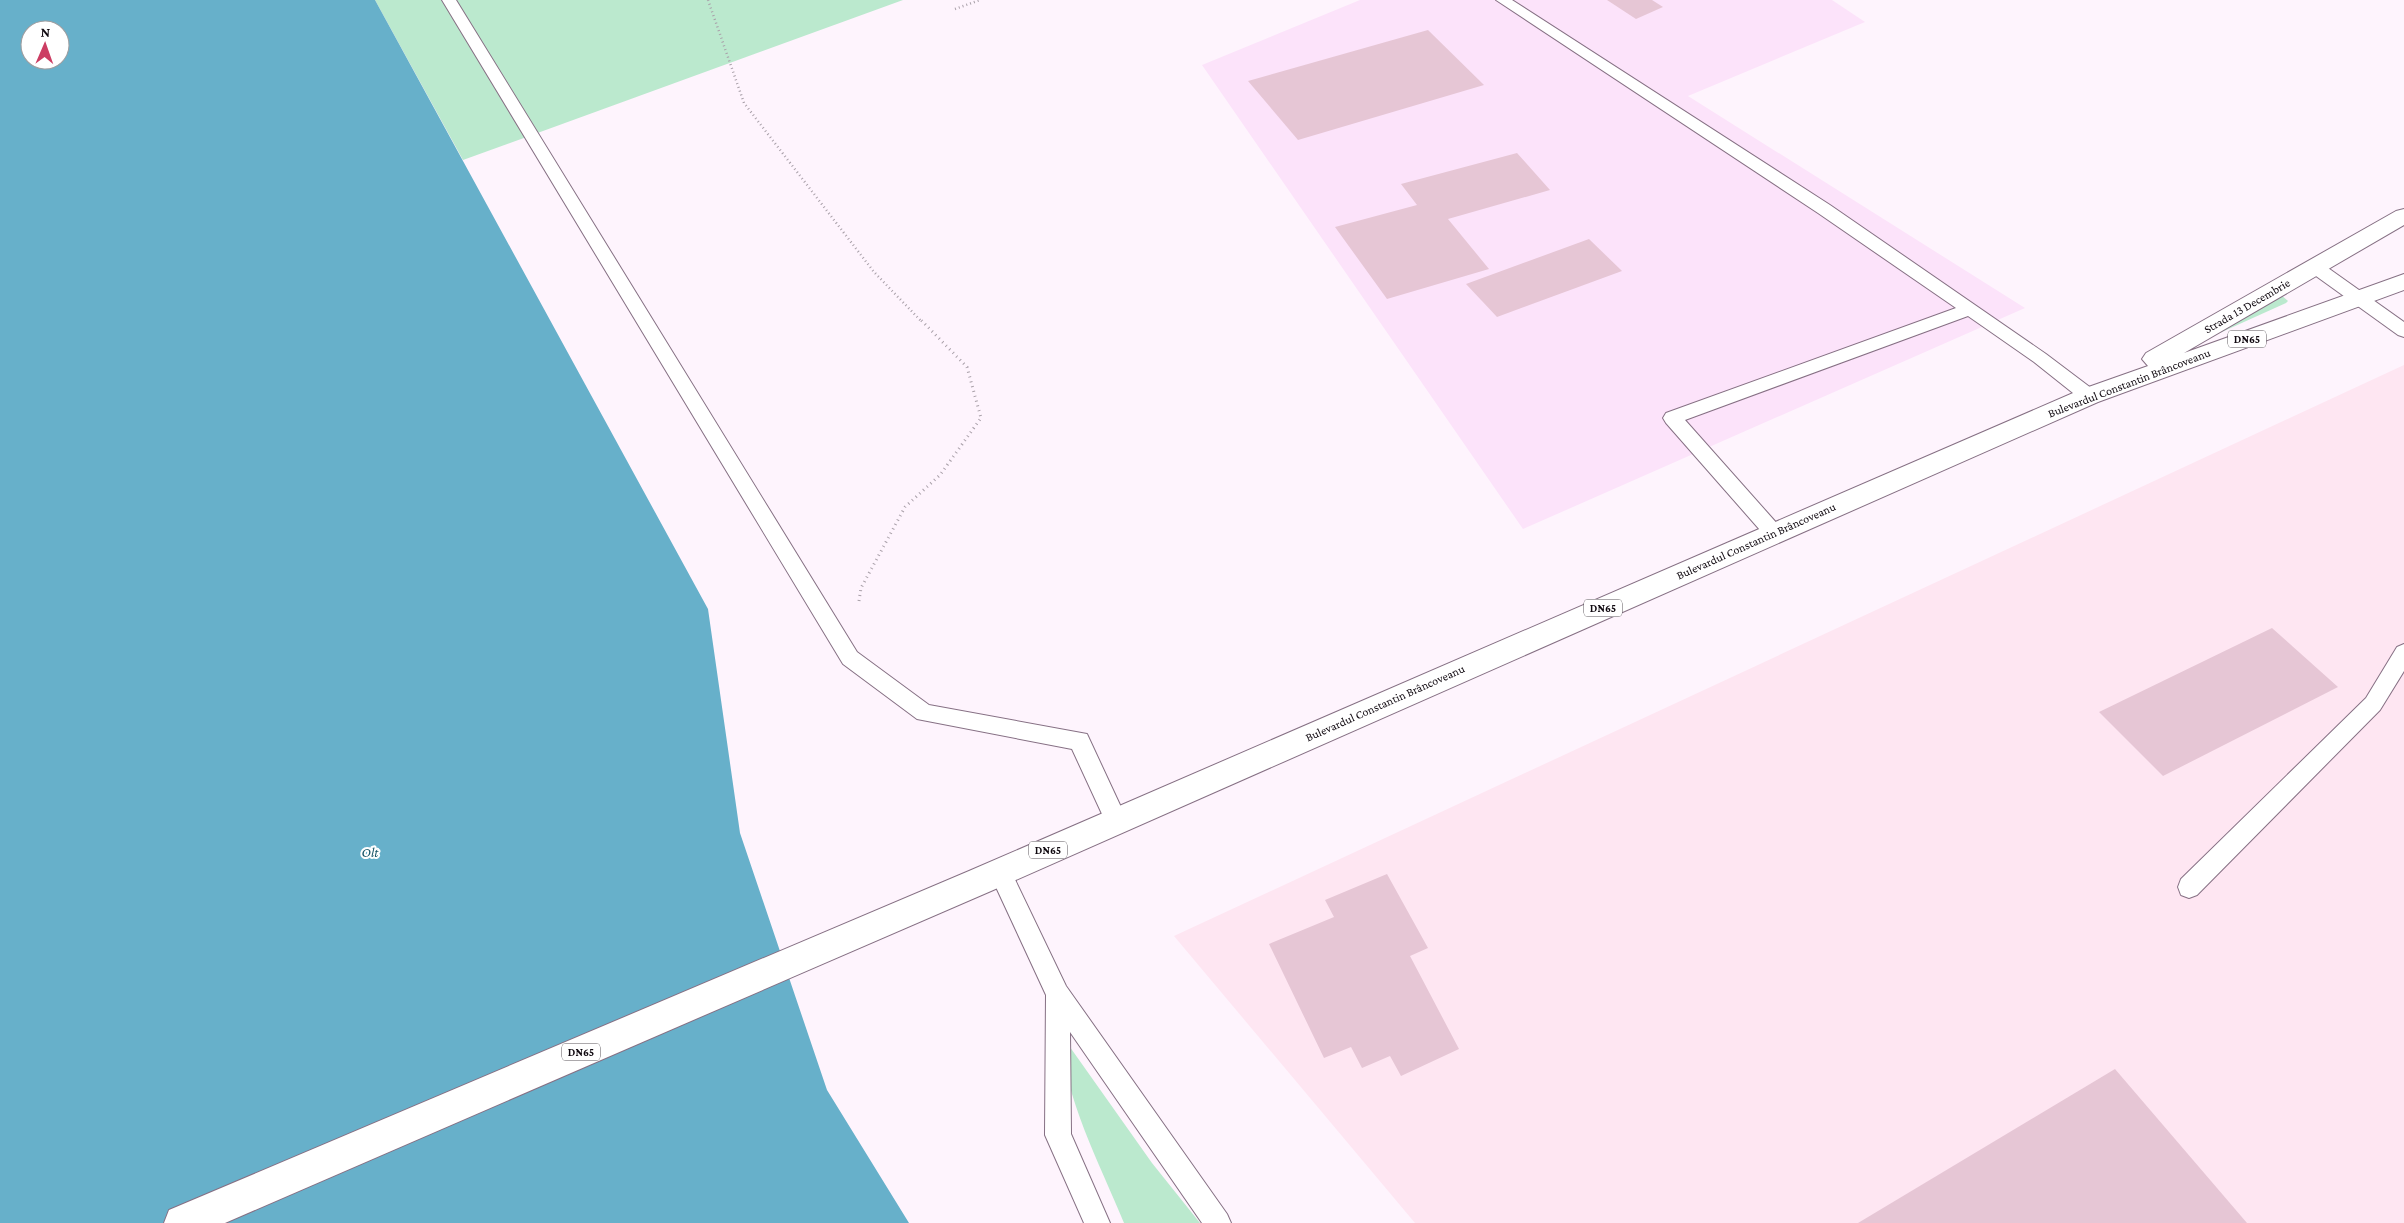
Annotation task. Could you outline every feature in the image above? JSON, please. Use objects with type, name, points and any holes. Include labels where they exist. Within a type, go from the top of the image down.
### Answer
[{"type":"main road","name":"Strada 13 Decembrie","points":[[2090,396],[2404,216]]},
{"type":"main road","name":"Bulevardul Constantin Brâncoveanu","points":[[1116,820],[2090,396],[2404,282]]},
{"type":"main road","name":"DN65","points":[[182,1223],[990,876],[1116,820]]},
{"type":"lane","points":[[448,0],[850,658],[924,713],[1079,741],[1116,820]]},
{"type":"lane","points":[[1503,0],[1824,209],[2040,358],[2090,396]]},
{"type":"lane","points":[[2315,267],[2361,298],[2404,331]]},
{"type":"lane","points":[[1774,533],[1672,418],[1968,310]]},
{"type":"lane","points":[[2189,887],[2373,704],[2404,654]]},
{"type":"lane","points":[[990,876],[1058,994],[1218,1223]]},
{"type":"lane","points":[[1058,994],[1058,1135],[1097,1223]]},
{"type":"path","points":[[708,0],[744,103],[874,272],[967,367],[981,418],[940,476],[905,507],[861,588],[850,658]]},
{"type":"path","points":[[955,9],[980,0]]},
{"type":"shaded area","points":[[1360,0],[1832,0],[1865,22],[1688,96],[2025,308],[1523,529],[1202,65]]},
{"type":"shaded area","points":[[2404,365],[2404,1223],[1415,1223],[1174,936]]},
{"type":"green space","points":[[375,0],[903,0],[463,160]]},
{"type":"green space","points":[[2281,295],[2288,301],[2286,303],[2151,364]]},
{"type":"green space","points":[[1060,1033],[1152,1163],[1200,1223],[1124,1223],[1084,1130],[1063,1058]]},
{"type":"water","name":"Olt","points":[[0,0],[375,0],[708,609],[740,833],[827,1090],[909,1223],[0,1223]]},
{"type":"building","points":[[1607,0],[1652,0],[1663,7],[1636,19]]},
{"type":"building","points":[[1428,30],[1484,85],[1298,140],[1248,81]]},
{"type":"building","points":[[1517,153],[1550,190],[1448,219],[1489,269],[1387,299],[1335,227],[1417,205],[1401,184]]},
{"type":"building","points":[[1589,239],[1622,271],[1497,317],[1466,284]]},
{"type":"building","points":[[2272,628],[2338,687],[2163,776],[2099,712]]},
{"type":"building","points":[[1387,874],[1428,948],[1410,956],[1459,1049],[1401,1076],[1390,1056],[1362,1068],[1351,1047],[1324,1058],[1269,944],[1334,917],[1325,900]]},
{"type":"building","points":[[2115,1069],[2247,1223],[1858,1223]]}]
